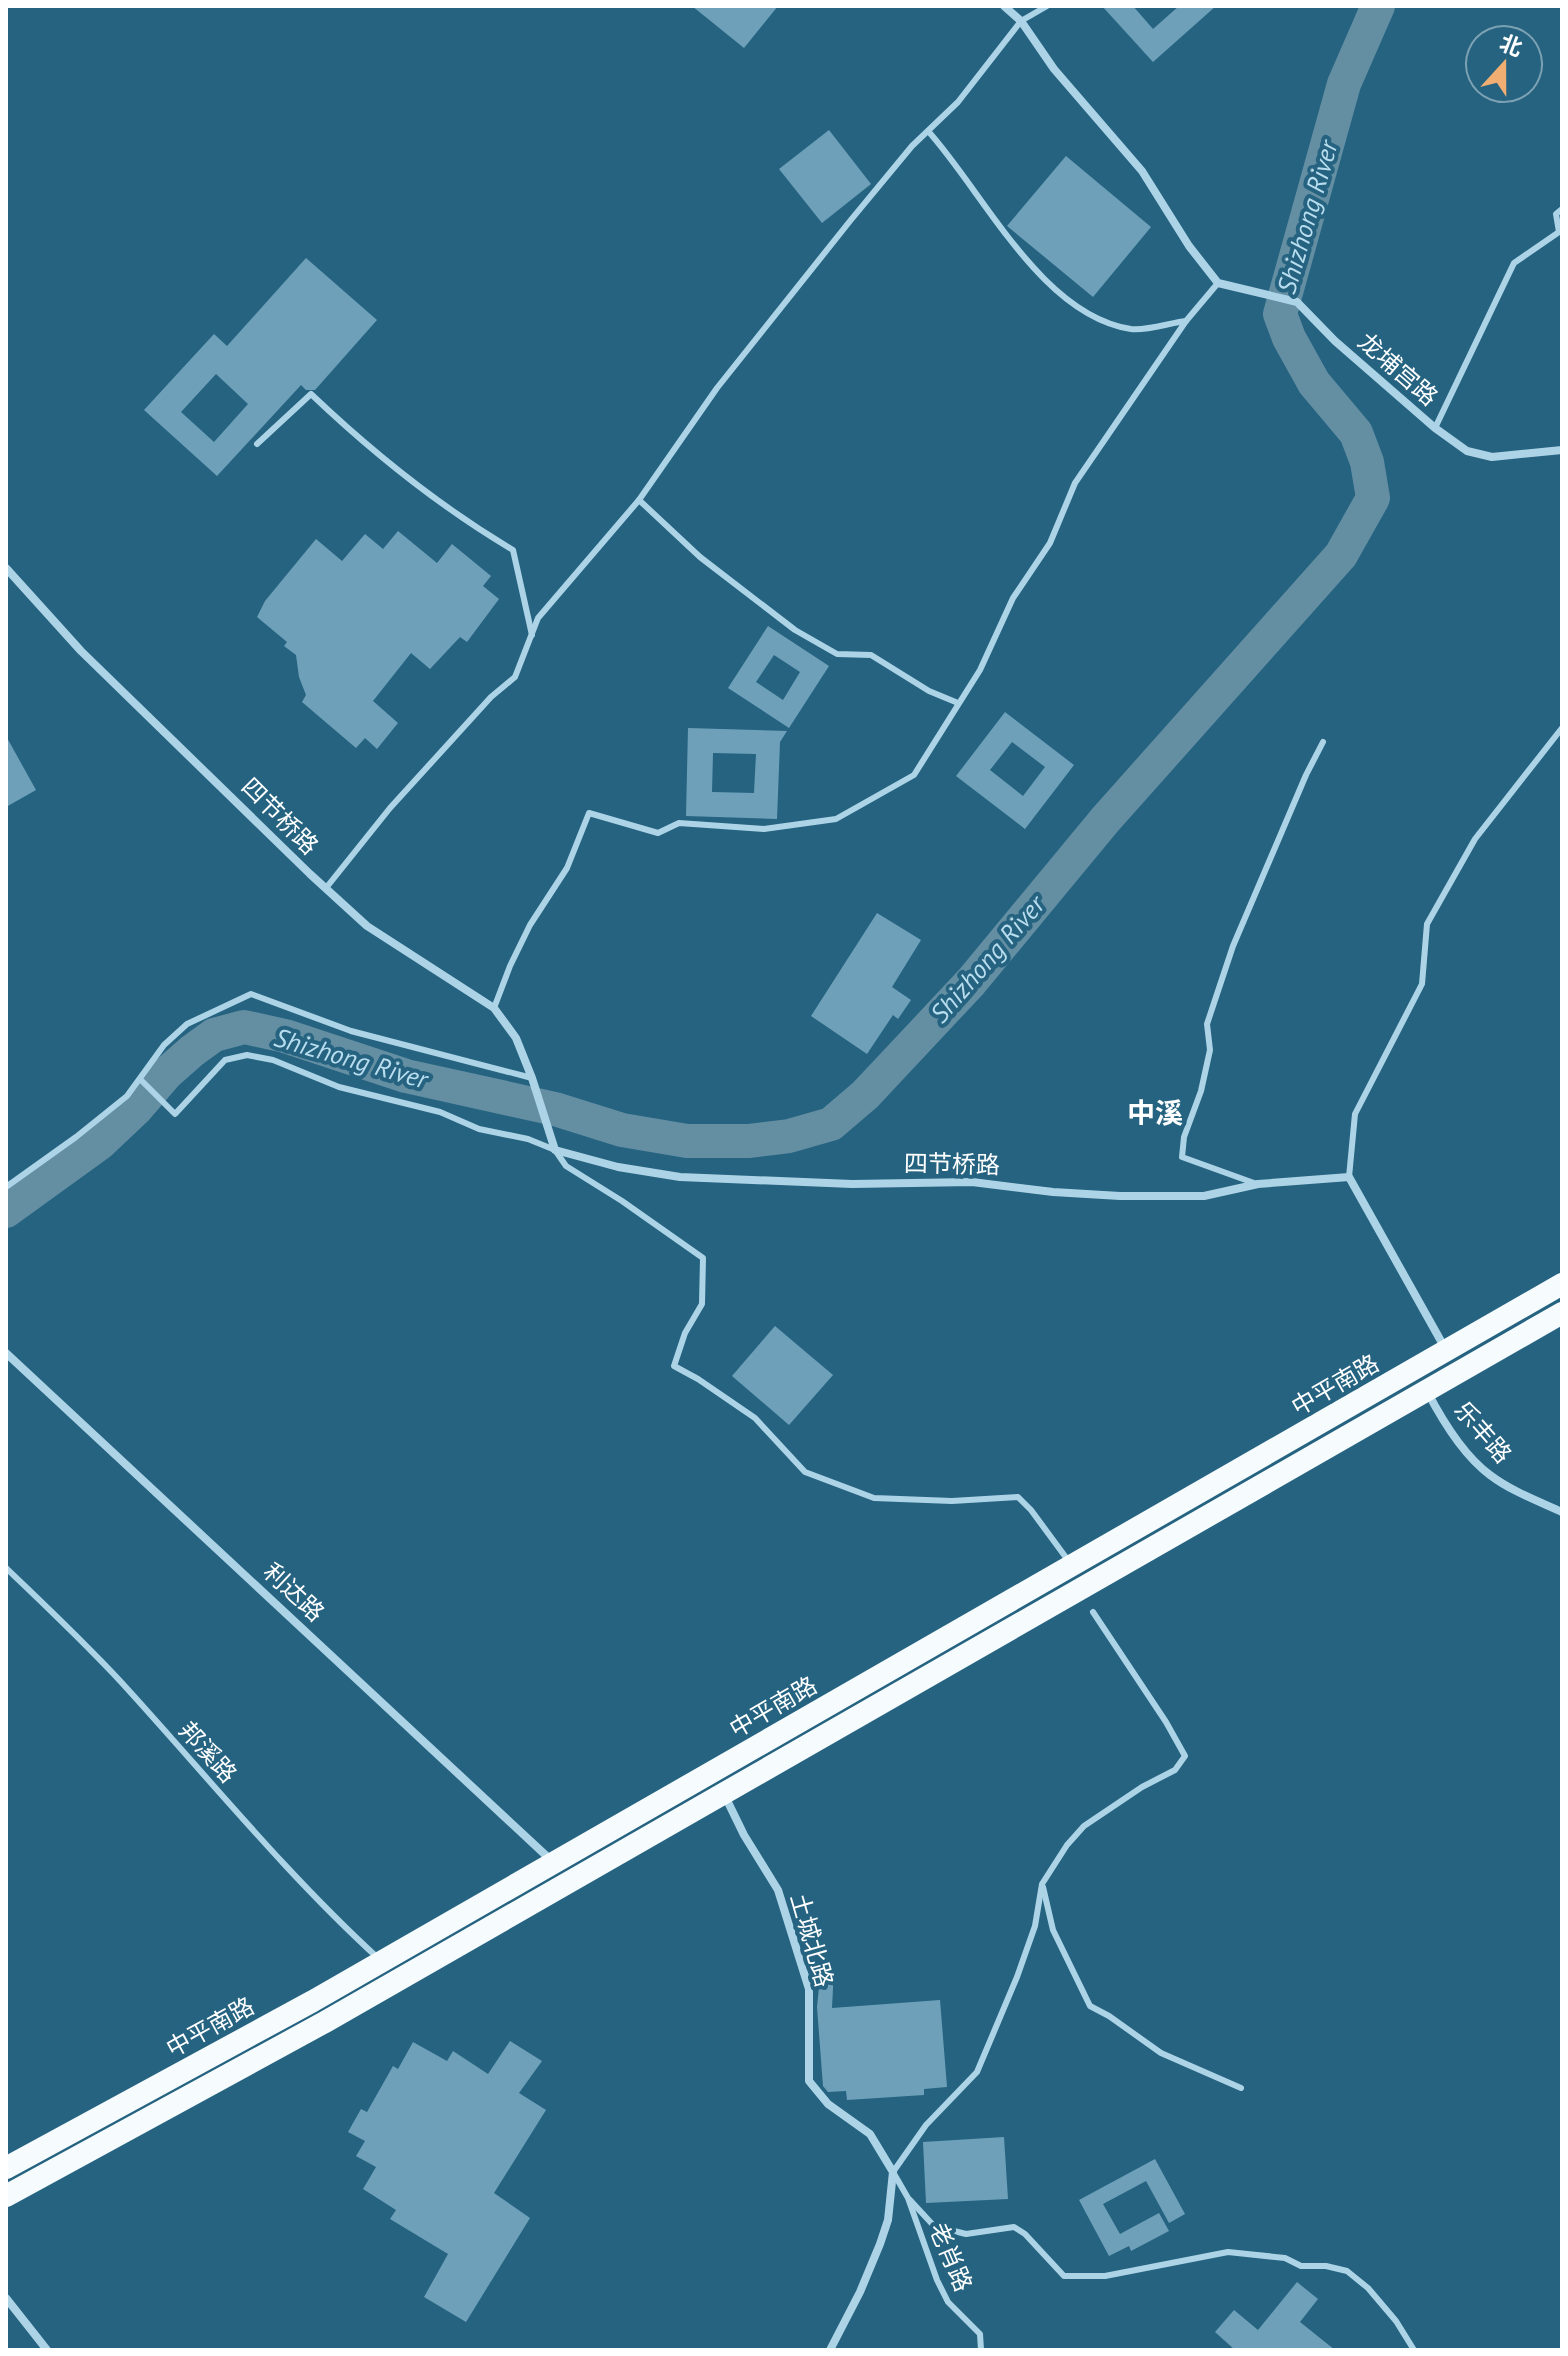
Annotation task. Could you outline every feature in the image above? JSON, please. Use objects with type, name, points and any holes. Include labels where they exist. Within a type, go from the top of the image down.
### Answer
[{"type":"highway","name":"中平南路","points":[[6,2168],[381,1962],[1562,1284]]},
{"type":"highway","points":[[6,2196],[325,2022],[1562,1313]]},
{"type":"street","points":[[1004,6],[1021,21],[1054,69],[1142,171],[1189,246],[1218,283]]},
{"type":"street","name":"龙埔宫路","points":[[1218,283],[1297,302],[1335,341],[1435,428],[1467,451],[1492,457],[1562,450]]},
{"type":"street","name":"四节桥路","points":[[6,568],[81,651],[367,926],[494,1008],[516,1038],[555,1150],[618,1167],[710,1179],[852,1184],[972,1182],[1120,1196],[1204,1196],[1258,1184],[1349,1177]]},
{"type":"street","points":[[1349,1177],[1447,1351]]},
{"type":"street","name":"利达路","points":[[6,1353],[554,1863]]},
{"type":"street","name":"乐丰路","points":[[1427,1390],[1439,1416],[1483,1469],[1500,1482],[1562,1512]]},
{"type":"street","name":"土城北路","points":[[724,1793],[744,1835],[778,1890],[809,1989],[809,2081],[828,2104],[870,2134],[893,2172]]},
{"type":"street","points":[[830,2350],[880,2244],[888,2220],[893,2172]]},
{"type":"street","points":[[6,2298],[47,2350]]},
{"type":"lane","points":[[326,888],[390,808],[491,697],[515,677],[538,618],[639,500],[717,388],[780,307],[912,146],[958,102],[1021,21],[1047,6]]},
{"type":"lane","points":[[928,131],[953,159],[1031,268],[1076,306],[1113,325],[1134,329],[1186,321]]},
{"type":"lane","points":[[1435,428],[1514,263],[1559,232],[1556,214],[1562,209]]},
{"type":"lane","points":[[494,1008],[530,925],[567,868],[589,813],[658,833],[679,823],[764,829],[836,819],[914,775],[980,670],[1013,598],[1050,543],[1075,483],[1186,321],[1218,283]]},
{"type":"lane","points":[[257,444],[311,394],[385,462],[472,525],[513,550],[532,635]]},
{"type":"lane","points":[[639,500],[700,557],[795,630],[837,654],[871,655],[929,691],[958,703]]},
{"type":"lane","points":[[1349,1177],[1355,1114],[1422,984],[1427,924],[1475,839],[1562,728]]},
{"type":"lane","points":[[1258,1184],[1182,1157],[1184,1137],[1201,1091],[1210,1050],[1207,1024],[1233,946],[1323,742]]},
{"type":"lane","points":[[6,1187],[117,1105],[141,1080],[164,1045],[187,1024],[251,994],[363,1034],[532,1078]]},
{"type":"lane","points":[[141,1080],[175,1114],[225,1060],[247,1055],[273,1060],[339,1087],[440,1112],[479,1129],[528,1139],[555,1150],[566,1166],[703,1258],[702,1304],[685,1333],[674,1366],[755,1418],[805,1472],[874,1498],[952,1501],[1018,1497],[1072,1565]]},
{"type":"lane","name":"邦溪路","points":[[6,1568],[85,1643],[303,1884],[381,1962]]},
{"type":"lane","points":[[893,2172],[926,2125],[977,2072],[1035,1926],[1042,1884],[1067,1845],[1084,1826],[1142,1787],[1175,1770],[1185,1756],[1093,1612]]},
{"type":"lane","points":[[1042,1884],[1053,1930],[1090,2006],[1161,2053],[1241,2088]]},
{"type":"lane","name":"老肖路","points":[[893,2172],[908,2198],[937,2280],[948,2302],[980,2334],[981,2350]]},
{"type":"lane","points":[[908,2198],[934,2226],[966,2234],[1014,2227],[1025,2234],[1064,2276],[1105,2276],[1228,2252],[1285,2258],[1301,2266],[1326,2266],[1347,2271],[1368,2288],[1396,2321],[1414,2350]]},
{"type":"building","points":[[692,6],[778,6],[744,48]]},
{"type":"building","points":[[1102,6],[1133,6],[1153,29],[1179,6],[1216,6],[1153,62]]},
{"type":"building","points":[[829,130],[871,184],[822,223],[779,169]]},
{"type":"building","points":[[1066,156],[1151,227],[1093,297],[1007,226]]},
{"type":"building","points":[[306,258],[377,320],[315,390],[306,390],[301,385],[217,476],[144,410],[214,334],[227,346]],"holes":[[[216,374],[248,404],[214,442],[181,412]]]},
{"type":"building","points":[[398,531],[437,563],[452,544],[491,576],[483,586],[499,599],[467,642],[460,637],[430,669],[411,653],[373,701],[398,723],[377,749],[365,738],[356,748],[302,702],[306,695],[299,677],[296,655],[284,646],[287,642],[257,617],[265,601],[316,539],[342,561],[365,534],[383,549]]},
{"type":"building","points":[[768,626],[829,666],[789,728],[728,688]],"holes":[[[774,655],[800,672],[783,700],[756,682]]]},
{"type":"building","points":[[1005,712],[1074,765],[1025,829],[956,776]],"holes":[[[1012,742],[1045,767],[1023,796],[990,770]]]},
{"type":"building","points":[[688,728],[787,731],[780,742],[777,819],[686,816]],"holes":[[[713,753],[756,754],[754,793],[712,792]]]},
{"type":"building","points":[[6,736],[36,790],[6,807]]},
{"type":"building","points":[[877,913],[921,940],[892,987],[911,1000],[898,1019],[893,1015],[867,1054],[811,1016]]},
{"type":"building","points":[[775,1326],[833,1375],[789,1425],[732,1376]]},
{"type":"building","points":[[821,1967],[834,1968],[832,2008],[940,2000],[947,2087],[924,2089],[924,2095],[847,2100],[846,2091],[828,2092],[823,2086],[817,2007]]},
{"type":"building","points":[[510,2041],[542,2061],[519,2093],[546,2110],[494,2193],[530,2218],[466,2322],[424,2297],[448,2254],[390,2219],[396,2210],[363,2189],[376,2167],[356,2156],[365,2141],[348,2132],[361,2109],[367,2112],[393,2066],[398,2069],[413,2042],[447,2061],[453,2051],[488,2074]]},
{"type":"building","points":[[1004,2137],[1008,2199],[926,2203],[923,2142]]},
{"type":"building","points":[[1155,2159],[1185,2214],[1169,2223],[1146,2181],[1103,2204],[1120,2234],[1159,2213],[1169,2231],[1131,2251],[1129,2246],[1109,2256],[1079,2200]]},
{"type":"building","points":[[1297,2282],[1318,2299],[1300,2322],[1335,2350],[1235,2350],[1215,2332],[1234,2310],[1258,2330]]},
{"type":"waterway","name":"Shizhong River","points":[[6,1211],[100,1143],[192,1051],[214,1035],[244,1027],[285,1036],[406,1076],[555,1109],[622,1130],[687,1141],[748,1141],[789,1136],[831,1124],[865,1095],[971,982],[1105,820],[1341,555],[1373,498],[1367,462],[1356,433],[1314,383],[1289,338],[1280,314],[1344,84],[1378,6]]},
{"type":"district","name":"中溪","points":[[1155,1112]]}]
